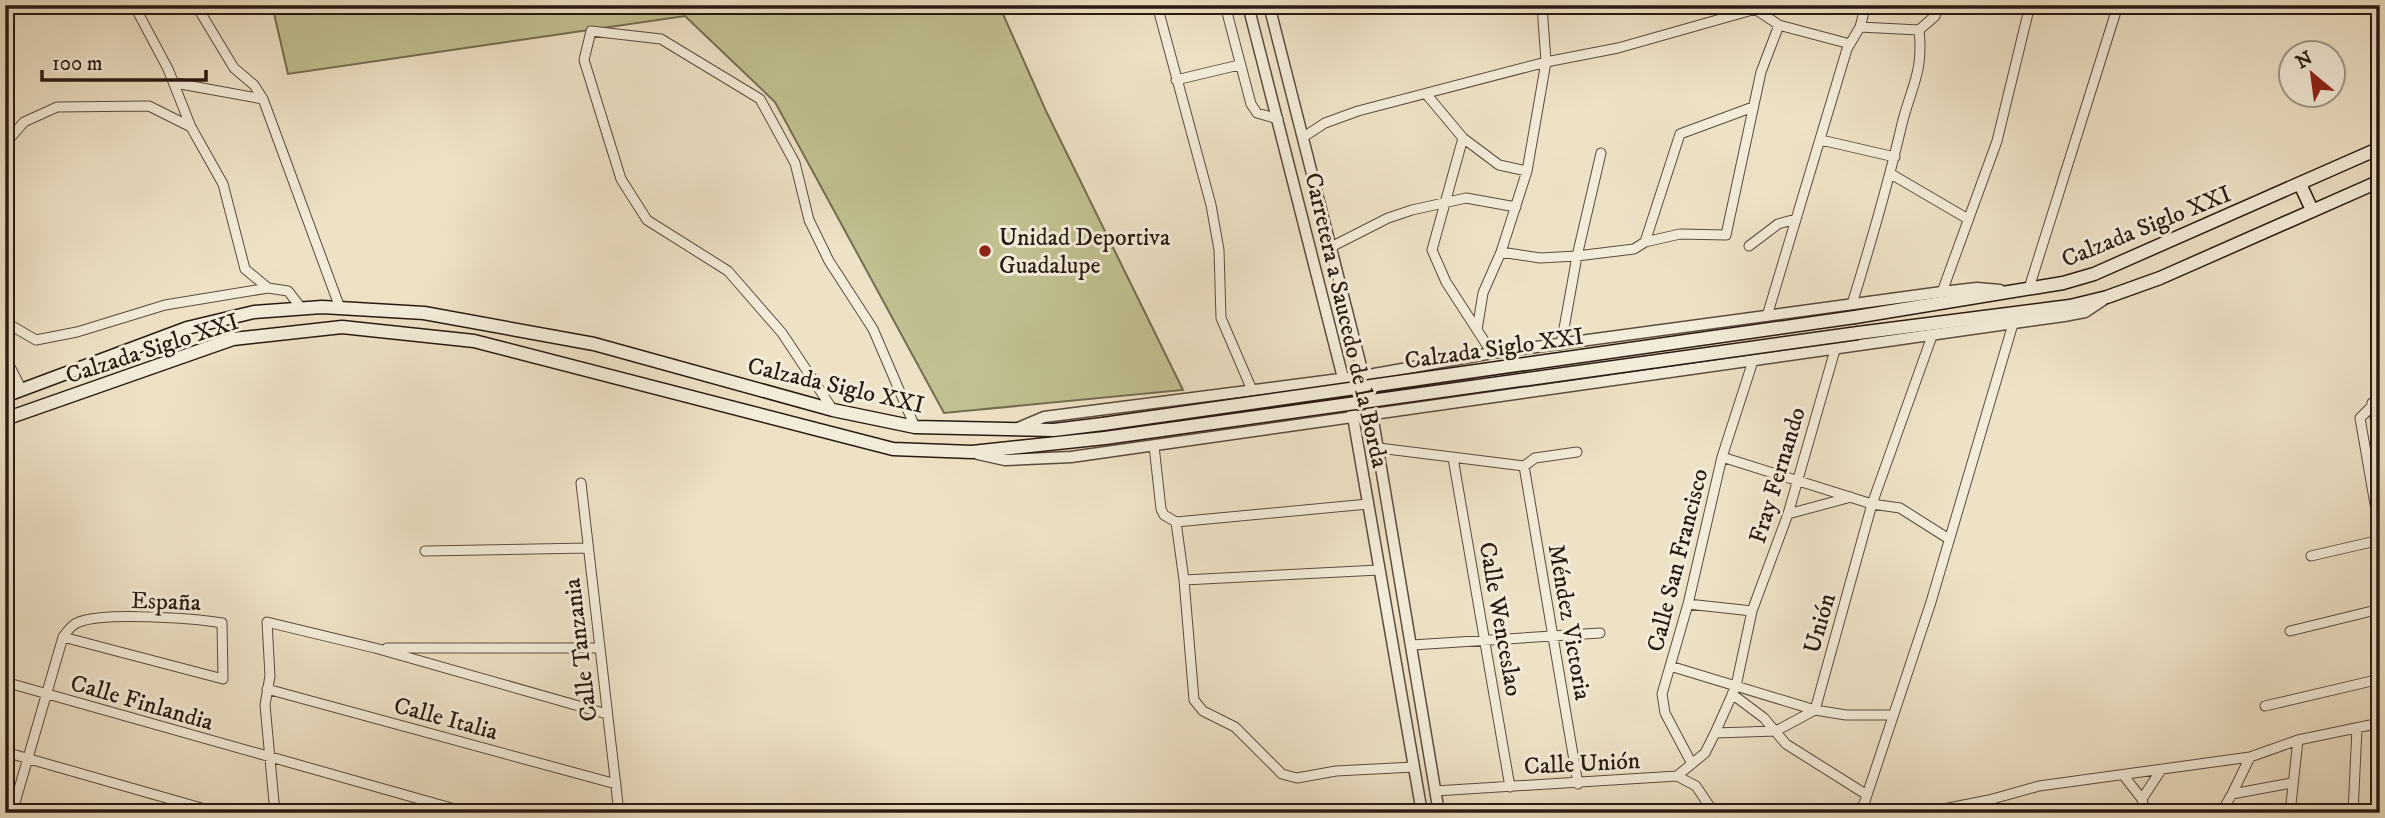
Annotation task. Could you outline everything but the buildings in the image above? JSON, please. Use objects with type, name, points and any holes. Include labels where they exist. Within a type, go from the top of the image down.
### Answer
[{"type":"main road","name":"Calzada Siglo XXI","points":[[5,396],[187,328],[254,312],[340,308],[424,313],[594,344],[833,410],[915,427],[1054,430],[1854,311],[1933,306],[2006,290],[2063,283],[2120,264],[2380,148]]},
{"type":"main road","name":"Calzada Siglo XXI","points":[[5,419],[233,339],[342,327],[474,341],[893,449],[972,452],[1105,438],[1857,333],[2070,306],[2148,283],[2380,181]]},
{"type":"main road","points":[[2300,184],[2312,211]]},
{"type":"street","points":[[134,5],[175,83],[191,127],[223,184],[245,270],[268,288]]},
{"type":"street","points":[[197,5],[234,68],[254,85],[263,99],[340,308]]},
{"type":"street","points":[[1157,5],[1211,205],[1219,250],[1221,318],[1252,390]]},
{"type":"street","points":[[1225,5],[1251,104],[1257,113],[1278,119]]},
{"type":"street","name":"Carretera a Saucedo de la Borda","points":[[1248,5],[1354,418],[1422,813]]},
{"type":"street","name":"Carretera a Saucedo de la Borda","points":[[1269,5],[1305,136],[1329,248],[1379,448],[1439,813]]},
{"type":"street","points":[[1477,330],[1483,293],[1501,252],[1527,171],[1546,62],[1542,5]]},
{"type":"street","points":[[1305,136],[1325,123],[1347,115],[1546,62],[1618,48],[1770,5]]},
{"type":"street","points":[[1767,316],[1850,44],[1860,27],[1866,5]]},
{"type":"street","points":[[1860,27],[1919,30],[1935,16],[1939,5]]},
{"type":"street","points":[[1942,292],[1997,141],[2030,5]]},
{"type":"street","points":[[2029,288],[2118,5]]},
{"type":"street","points":[[1755,9],[1779,25],[1850,44]]},
{"type":"street","points":[[1501,252],[1540,258],[1577,256],[1633,249],[1645,242],[1680,234],[1726,235],[1761,72],[1779,25]]},
{"type":"street","points":[[1854,311],[1902,125],[1919,74],[1922,56],[1919,30]]},
{"type":"street","points":[[833,410],[782,333],[728,271],[648,220],[621,179],[584,60],[591,31],[661,39],[760,99],[795,163],[809,220],[830,261],[873,329],[915,427]]},
{"type":"street","points":[[1176,79],[1239,65]]},
{"type":"street","points":[[175,83],[263,99]]},
{"type":"street","points":[[1427,95],[1463,138],[1499,165],[1527,171]]},
{"type":"street","points":[[5,144],[24,122],[57,107],[149,106],[191,127]]},
{"type":"street","points":[[1645,242],[1680,134],[1753,107]]},
{"type":"street","points":[[1463,138],[1432,250],[1446,282],[1492,353]]},
{"type":"street","points":[[1821,140],[1895,157]]},
{"type":"street","points":[[1561,345],[1577,256],[1601,153]]},
{"type":"street","points":[[1891,174],[1968,219]]},
{"type":"street","points":[[1329,248],[1388,218],[1466,198],[1516,207]]},
{"type":"street","points":[[1749,246],[1778,224],[1796,219]]},
{"type":"street","points":[[5,322],[36,340],[77,332],[165,305],[268,288],[288,291],[302,309]]},
{"type":"street","points":[[1018,428],[1044,417],[1363,376],[1492,353],[1767,316],[1854,311],[1942,292],[1977,288],[2006,290]]},
{"type":"street","name":"Calzada Siglo XXI","points":[[972,452],[1005,460],[1042,459],[1154,446],[2013,324],[2085,312],[2107,297]]},
{"type":"street","points":[[1854,813],[1864,804],[1867,795],[1949,539],[2013,324]]},
{"type":"street","name":"Unión","points":[[1815,710],[1872,504],[1932,336]]},
{"type":"street","name":"Fray Fernando","points":[[1677,776],[1705,753],[1734,690],[1752,611],[1788,514],[1835,350]]},
{"type":"street","points":[[5,357],[22,390]]},
{"type":"street","name":"Calle San Francisco","points":[[1692,764],[1665,713],[1661,694],[1688,604],[1723,457],[1753,361]]},
{"type":"street","points":[[1398,370],[1395,386],[1397,395],[1410,410]]},
{"type":"street","points":[[1296,385],[1304,404],[1303,415],[1296,426]]},
{"type":"street","points":[[2376,400],[2360,418],[2380,533]]},
{"type":"street","points":[[2376,400],[2380,442]]},
{"type":"street","points":[[1154,446],[1161,509],[1164,515],[1176,522],[1368,504]]},
{"type":"street","points":[[1379,448],[1524,466],[1535,458],[1577,452]]},
{"type":"street","points":[[1723,457],[1872,504],[1900,509],[1949,539]]},
{"type":"street","name":"Calle Wenceslao","points":[[1453,458],[1510,787]]},
{"type":"street","name":"Méndez Victoria","points":[[1524,466],[1578,784]]},
{"type":"street","name":"Calle Tanzania","points":[[581,483],[619,813]]},
{"type":"street","points":[[1788,514],[1851,497]]},
{"type":"street","points":[[1176,522],[1184,580],[1194,700],[1203,711],[1235,727],[1274,768],[1297,778],[1336,771],[1414,767]]},
{"type":"street","points":[[2311,556],[2380,540]]},
{"type":"street","points":[[425,551],[587,548]]},
{"type":"street","points":[[1184,580],[1379,570]]},
{"type":"street","points":[[1688,604],[1752,611]]},
{"type":"street","points":[[2290,631],[2380,609]]},
{"type":"street","name":"España","points":[[189,618],[222,623],[223,678],[209,675],[63,637],[80,621],[189,618]]},
{"type":"street","points":[[275,813],[265,705],[270,676],[267,622],[375,648],[607,714]]},
{"type":"street","points":[[1412,645],[1600,633]]},
{"type":"street","points":[[12,813],[63,637]]},
{"type":"street","points":[[375,648],[600,648]]},
{"type":"street","points":[[1670,666],[1734,690],[1815,710],[1846,715],[1893,715]]},
{"type":"street","points":[[2265,706],[2380,679]]},
{"type":"street","name":"Calle Finlandia","points":[[5,682],[469,813]]},
{"type":"street","name":"Calle Italia","points":[[267,689],[616,784]]},
{"type":"street","points":[[1734,690],[1786,744],[1867,795]]},
{"type":"street","points":[[1715,733],[1776,731],[1815,710]]},
{"type":"street","points":[[1923,813],[1989,800],[2039,786],[2250,757],[2298,740],[2380,723]]},
{"type":"street","points":[[2353,813],[2357,728]]},
{"type":"street","points":[[2290,813],[2291,783],[2298,740]]},
{"type":"street","points":[[5,752],[219,813]]},
{"type":"street","points":[[2221,813],[2250,757]]},
{"type":"street","points":[[2142,799],[2161,770]]},
{"type":"street","name":"Calle Unión","points":[[1435,791],[1677,776],[1696,786],[1709,810]]},
{"type":"street","points":[[2124,776],[2142,799],[2145,813]]},
{"type":"street","points":[[2232,794],[2291,783]]},
{"type":"shaded area","name":"Unidad Deportiva Guadalupe","points":[[272,5],[999,5],[1046,111],[1183,390],[944,413],[775,102],[685,16],[288,74]]},
{"type":"place","name":"Unidad Deportiva Guadalupe","points":[[985,251]]}]
